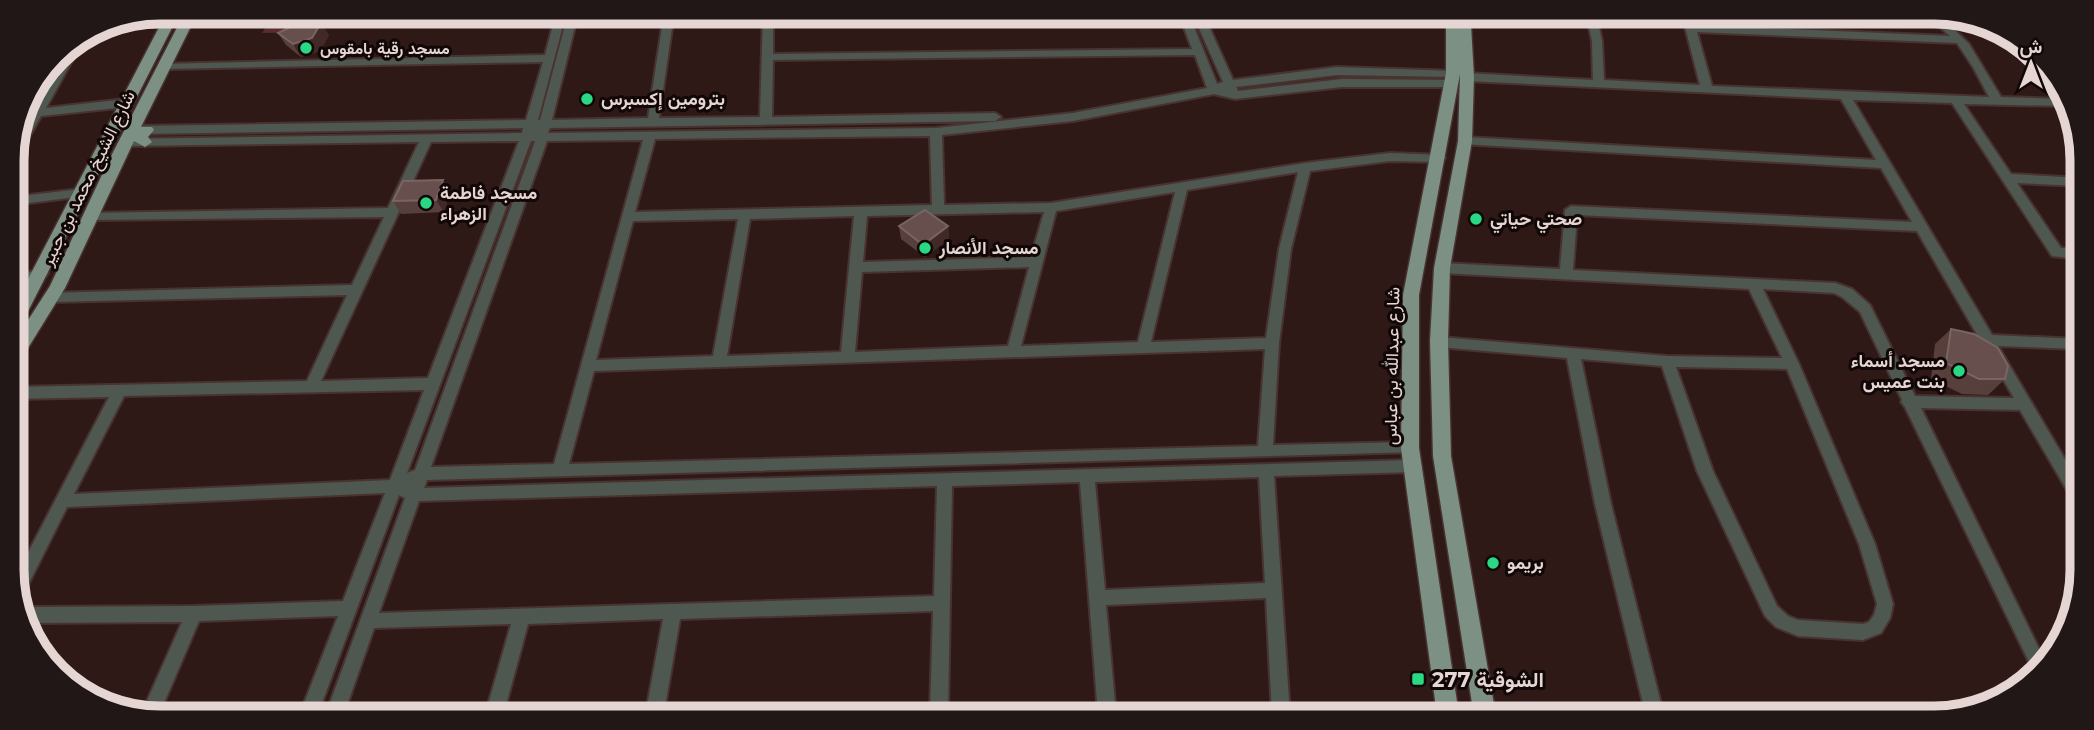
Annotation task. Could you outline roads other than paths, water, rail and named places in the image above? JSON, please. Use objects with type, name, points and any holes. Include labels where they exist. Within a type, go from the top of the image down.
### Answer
[{"type":"main road","name":"شارع عبدالله بن عباس","points":[[1454,24],[1465,141],[1442,268],[1439,342],[1442,456],[1483,705]]},
{"type":"main road","name":"شارع عبدالله بن عباس","points":[[1447,705],[1410,448],[1411,295],[1458,77],[1462,24]]},
{"type":"main road","name":"شارع الشيخ محمد بن جبير","points":[[25,302],[167,25]]},
{"type":"main road","name":"شارع الشيخ محمد بن جبير","points":[[25,339],[51,297],[90,216],[137,136],[164,66],[185,25]]},
{"type":"street","points":[[1188,24],[1214,90]]},
{"type":"street","points":[[1202,24],[1227,84],[1235,95]]},
{"type":"street","points":[[1593,24],[1599,83]]},
{"type":"street","points":[[1690,24],[1707,89]]},
{"type":"street","points":[[1708,24],[1960,40]]},
{"type":"street","points":[[312,706],[531,124],[558,25]]},
{"type":"street","points":[[338,706],[542,137],[569,25]]},
{"type":"street","points":[[559,470],[651,129],[667,25]]},
{"type":"street","points":[[766,120],[768,25]]},
{"type":"street","points":[[1943,25],[1960,40],[1978,62],[1997,101]]},
{"type":"street","points":[[767,57],[1198,52]]},
{"type":"street","points":[[164,66],[549,58]]},
{"type":"street","points":[[29,127],[61,68]]},
{"type":"street","points":[[137,136],[531,124],[651,129],[936,131],[1073,117],[1214,90],[1227,84],[1337,71],[1845,96],[2056,103]]},
{"type":"street","points":[[1214,90],[1235,95],[1342,83],[1458,77]]},
{"type":"street","points":[[1845,96],[1882,164],[2070,482]]},
{"type":"street","points":[[1956,100],[2057,253],[2070,254]]},
{"type":"street","points":[[34,112],[127,103]]},
{"type":"street","points":[[137,136],[542,137],[766,120],[1073,117]]},
{"type":"street","points":[[936,131],[938,210]]},
{"type":"street","points":[[312,385],[426,138]]},
{"type":"street","points":[[1465,141],[1882,164]]},
{"type":"street","points":[[628,217],[1051,207],[1305,167],[1390,157],[1439,158]]},
{"type":"street","points":[[1265,451],[1272,344],[1285,249],[1305,167]]},
{"type":"street","points":[[2008,178],[2070,181]]},
{"type":"street","points":[[1143,348],[1182,187]]},
{"type":"street","points":[[25,200],[80,193]]},
{"type":"street","points":[[1013,352],[1051,207]]},
{"type":"street","points":[[1566,276],[1570,210],[1920,228]]},
{"type":"street","points":[[90,216],[392,212]]},
{"type":"street","points":[[847,358],[861,212]]},
{"type":"street","points":[[719,362],[744,214]]},
{"type":"street","points":[[856,267],[1037,262]]},
{"type":"street","points":[[1442,268],[1835,288],[1859,301],[2036,659]]},
{"type":"street","points":[[25,279],[41,273]]},
{"type":"street","points":[[1667,361],[1705,471],[1771,611],[1782,622],[1798,628],[1863,632],[1875,628],[1882,618],[1885,604],[1867,544],[1792,364],[1754,285]]},
{"type":"street","points":[[51,297],[356,290]]},
{"type":"street","points":[[1985,340],[2070,344]]},
{"type":"street","points":[[1439,342],[1667,361],[1792,364]]},
{"type":"street","points":[[588,366],[1272,344]]},
{"type":"street","points":[[1573,355],[1603,504],[1652,705]]},
{"type":"street","points":[[24,393],[433,384]]},
{"type":"street","points":[[25,575],[120,390]]},
{"type":"street","points":[[1909,402],[2025,404]]},
{"type":"street","points":[[62,501],[395,486],[421,474],[1410,448]]},
{"type":"street","points":[[395,486],[414,495],[1413,466]]},
{"type":"street","points":[[1266,470],[1280,705]]},
{"type":"street","points":[[1087,476],[1106,705]]},
{"type":"street","points":[[939,706],[945,480]]},
{"type":"street","points":[[1097,598],[1273,590]]},
{"type":"street","points":[[369,621],[941,603]]},
{"type":"street","points":[[33,615],[194,614],[349,608]]},
{"type":"street","points":[[656,706],[673,612]]},
{"type":"street","points":[[154,705],[194,614]]},
{"type":"street","points":[[497,706],[522,616]]},
{"type":"place","name":"مسجد رقية بامقوس","points":[[306,48]]},
{"type":"place","name":"بترومين إكسبرس","points":[[587,99]]},
{"type":"place","name":"مسجد فاطمة الزهراء","points":[[426,203]]},
{"type":"place","name":"صحتي حياتي","points":[[1476,219]]},
{"type":"place","name":"مسجد الأنصار","points":[[925,248]]},
{"type":"place","name":"مسجد أسماء بنت عميس","points":[[1959,371]]},
{"type":"place","name":"بريمو","points":[[1493,563]]},
{"type":"place","name":"الشوقية 277","points":[[1418,679]]}]
